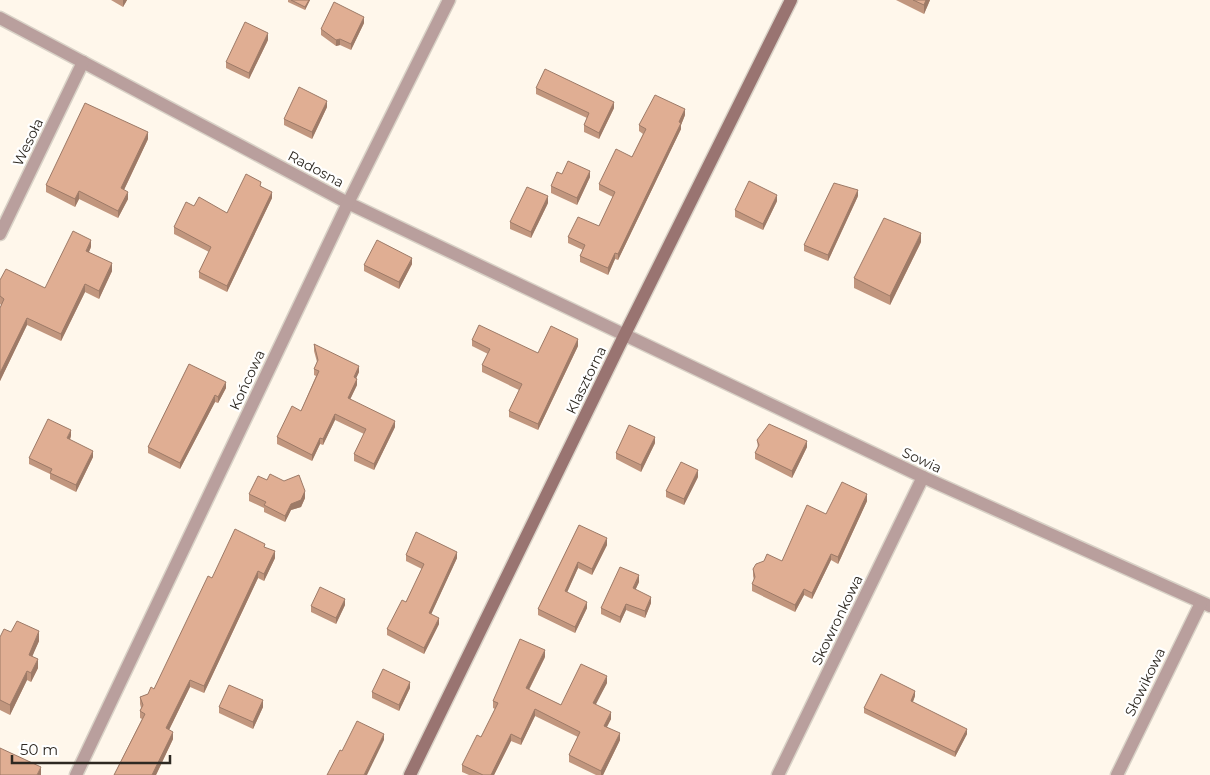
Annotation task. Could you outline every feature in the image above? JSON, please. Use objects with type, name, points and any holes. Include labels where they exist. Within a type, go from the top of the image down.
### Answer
[{"type":"street","name":"Końcowa","points":[[76,775],[348,203],[449,0]]},
{"type":"street","name":"Klasztorna","points":[[410,775],[624,336],[791,0]]},
{"type":"street","name":"Radosna","points":[[0,18],[348,203],[624,336]]},
{"type":"street","name":"Wesoła","points":[[0,234],[83,62]]},
{"type":"street","name":"Sowia","points":[[624,336],[923,477],[1205,604]]},
{"type":"street","name":"Skowronkowa","points":[[778,775],[923,477]]},
{"type":"street","name":"Słowikowa","points":[[1117,775],[1205,604]]},
{"type":"building","points":[[291,0],[309,0],[305,7]]},
{"type":"building","points":[[913,0],[926,0],[924,5]]},
{"type":"building","points":[[334,2],[364,17],[351,44],[340,39],[336,40],[321,29]]},
{"type":"building","points":[[245,22],[268,33],[249,73],[226,62]]},
{"type":"building","points":[[545,69],[614,102],[599,133],[584,125],[589,113],[536,88]]},
{"type":"building","points":[[299,87],[327,101],[312,132],[284,119]]},
{"type":"building","points":[[655,95],[685,109],[679,122],[681,123],[618,254],[615,253],[608,268],[580,256],[585,245],[568,237],[578,217],[599,226],[615,192],[599,184],[616,149],[632,157],[646,129],[639,125]]},
{"type":"building","points":[[85,103],[148,132],[121,188],[128,192],[118,211],[79,191],[75,199],[46,185]]},
{"type":"building","points":[[568,161],[590,171],[577,198],[551,186],[557,172],[562,174]]},
{"type":"building","points":[[246,174],[261,182],[260,186],[272,192],[227,286],[199,272],[211,247],[174,227],[186,202],[194,206],[199,197],[227,213]]},
{"type":"building","points":[[749,181],[777,195],[763,224],[735,210]]},
{"type":"building","points":[[834,183],[858,190],[828,255],[804,245]]},
{"type":"building","points":[[527,187],[548,196],[531,232],[510,222]]},
{"type":"building","points":[[884,218],[921,233],[890,296],[854,278]]},
{"type":"building","points":[[73,231],[91,240],[86,251],[112,263],[99,291],[85,284],[61,334],[27,318],[0,373],[0,308],[4,299],[0,296],[0,280],[6,269],[45,288]]},
{"type":"building","points":[[377,240],[412,258],[399,282],[364,265]]},
{"type":"building","points":[[479,325],[538,353],[551,326],[578,339],[538,424],[509,411],[522,384],[482,365],[490,349],[472,340]]},
{"type":"building","points":[[314,344],[359,366],[354,377],[357,379],[348,398],[395,421],[374,464],[354,454],[366,429],[335,414],[323,439],[320,438],[312,455],[277,437],[292,406],[301,411],[319,371],[314,369],[318,360]]},
{"type":"building","points":[[189,364],[226,382],[218,397],[215,395],[180,463],[148,447]]},
{"type":"building","points":[[48,419],[71,430],[67,438],[93,451],[76,485],[50,473],[52,469],[29,458]]},
{"type":"building","points":[[769,424],[807,441],[792,471],[755,453],[759,445],[757,440]]},
{"type":"building","points":[[629,425],[655,437],[641,465],[616,453]]},
{"type":"building","points":[[681,462],[698,470],[684,499],[666,491]]},
{"type":"building","points":[[270,474],[284,481],[299,475],[305,491],[301,500],[291,504],[285,516],[264,505],[266,502],[249,494],[258,476],[267,480]]},
{"type":"building","points":[[842,482],[867,494],[838,557],[831,554],[812,593],[804,589],[795,605],[752,584],[755,577],[753,569],[756,564],[764,561],[767,554],[782,561],[807,505],[826,514]]},
{"type":"building","points":[[579,525],[607,538],[592,569],[578,562],[565,591],[587,602],[575,627],[538,609]]},
{"type":"building","points":[[235,529],[265,544],[264,547],[275,551],[264,574],[258,571],[204,686],[190,680],[166,728],[173,732],[152,775],[114,775],[145,714],[140,711],[143,705],[140,697],[148,694],[151,687],[154,689],[208,576],[212,578]]},
{"type":"building","points":[[416,532],[457,552],[429,613],[439,618],[424,648],[387,629],[402,600],[406,602],[424,564],[406,555]]},
{"type":"building","points":[[620,567],[639,575],[633,588],[651,597],[645,611],[626,604],[620,617],[601,608]]},
{"type":"building","points":[[320,587],[345,599],[336,618],[311,606]]},
{"type":"building","points":[[17,621],[39,631],[29,655],[38,659],[31,673],[27,671],[10,705],[0,700],[0,637],[4,629],[11,632]]},
{"type":"building","points":[[520,639],[545,650],[526,688],[561,705],[581,664],[607,676],[593,703],[611,712],[604,726],[620,733],[601,771],[569,755],[580,732],[535,709],[521,739],[511,734],[491,775],[483,775],[462,765],[477,735],[481,737],[498,703],[493,701]]},
{"type":"building","points":[[383,669],[410,682],[399,705],[372,692]]},
{"type":"building","points":[[881,674],[915,691],[911,701],[967,729],[955,752],[864,708]]},
{"type":"building","points":[[229,685],[263,700],[253,722],[219,707]]},
{"type":"building","points":[[357,721],[384,734],[364,775],[327,775],[340,750],[342,751]]},
{"type":"building","points":[[0,748],[41,767],[37,775],[0,775]]}]
